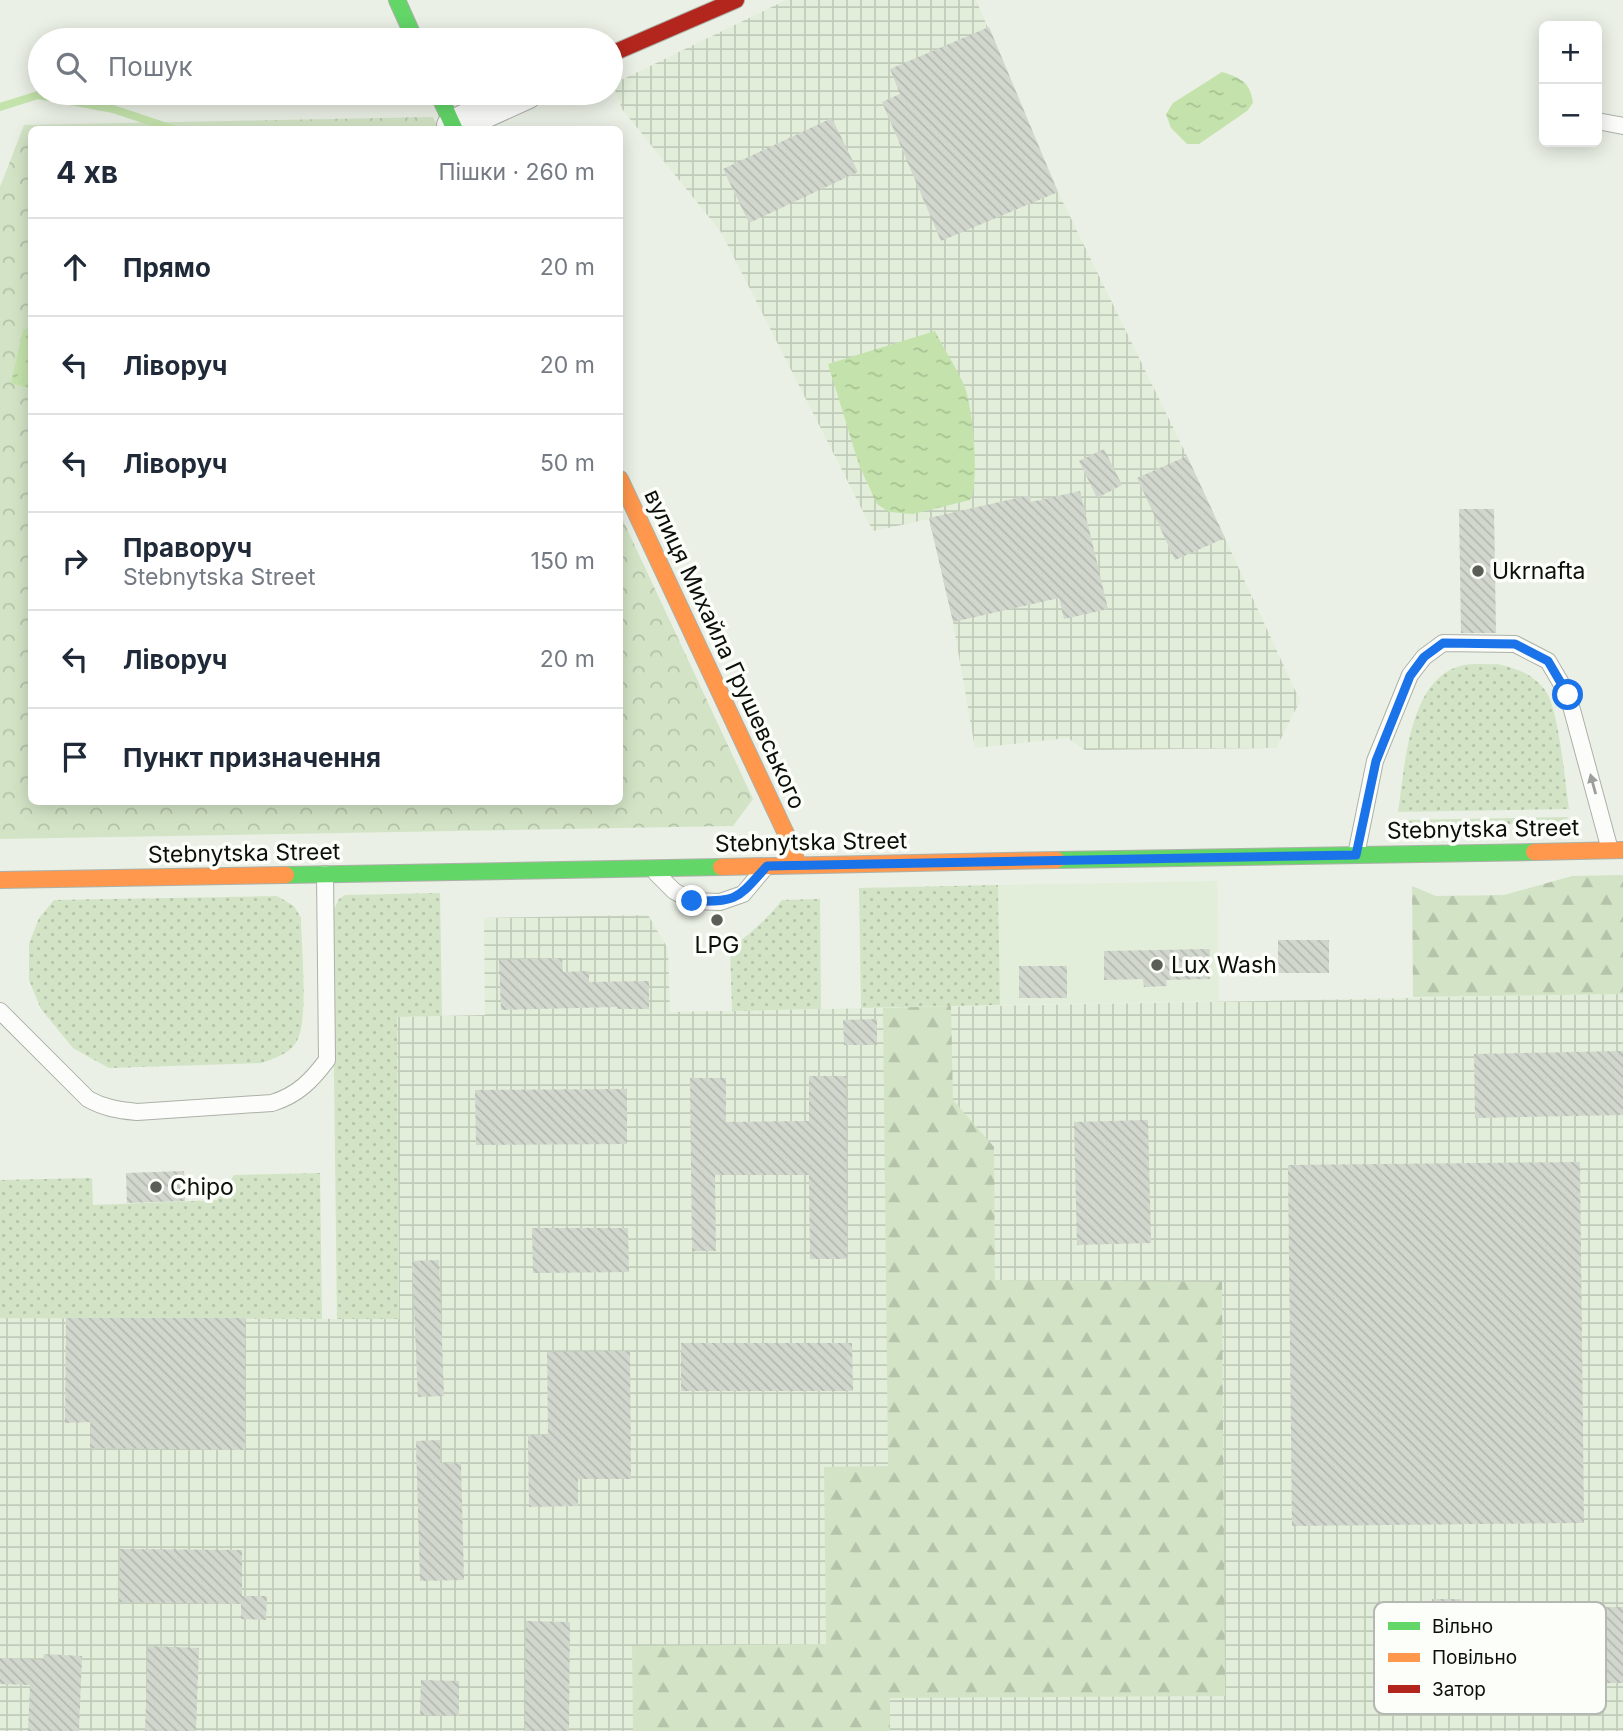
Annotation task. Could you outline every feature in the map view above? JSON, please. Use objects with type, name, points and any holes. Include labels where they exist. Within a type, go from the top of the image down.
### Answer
[{"type":"street","points":[[397,0],[410,28]]},
{"type":"street","points":[[623,49],[736,0]]},
{"type":"street","points":[[443,105],[453,126]]},
{"type":"street","points":[[458,126],[501,105]]},
{"type":"street","name":"вулиця Михайла Грушевського","points":[[623,485],[788,838],[797,865]]},
{"type":"street","name":"Stebnytska Street","points":[[0,880],[1617,850]]},
{"type":"lane","points":[[1602,122],[1623,127]]},
{"type":"lane","points":[[1356,855],[1376,761],[1410,676],[1424,657],[1443,643],[1515,644],[1548,661],[1568,695],[1617,850]]},
{"type":"lane","points":[[653,868],[674,891],[692,901],[720,902],[743,894],[767,866]]},
{"type":"lane","points":[[0,1011],[88,1099],[101,1106],[137,1112],[272,1103],[284,1099],[301,1090],[327,1059],[324,874]]},
{"type":"shaded area","points":[[786,0],[976,0],[1058,192],[1187,456],[1300,701],[1276,748],[1085,750],[1068,738],[975,748],[953,622],[929,519],[873,531],[721,232],[622,109],[623,79]]},
{"type":"shaded area","points":[[1217,881],[1219,1001],[1000,1005],[998,885]]},
{"type":"shaded area","points":[[648,915],[668,949],[670,1012],[1623,994],[1623,1731],[0,1731],[0,1318],[399,1319],[397,1017],[485,1015],[484,918]]},
{"type":"green space","points":[[433,117],[438,126],[28,126],[28,805],[623,805],[623,520],[753,799],[733,826],[0,839],[0,187],[24,125]]},
{"type":"green space","points":[[1497,664],[1530,676],[1540,684],[1550,699],[1558,729],[1569,809],[1398,812],[1413,726],[1420,705],[1431,686],[1445,673],[1464,665]]},
{"type":"green space","points":[[1568,817],[1565,823],[1403,827],[1398,820]]},
{"type":"green space","points":[[1623,875],[1623,994],[1413,997],[1412,886],[1436,896],[1504,895],[1572,876]]},
{"type":"green space","points":[[998,885],[1000,1005],[861,1008],[859,888]]},
{"type":"green space","points":[[440,893],[442,1016],[397,1017],[399,1319],[337,1319],[332,913],[339,899],[345,895]]},
{"type":"green space","points":[[277,896],[294,906],[301,918],[304,984],[302,1020],[300,1034],[292,1048],[262,1063],[109,1068],[73,1048],[41,1009],[29,980],[29,944],[39,918],[54,900]]},
{"type":"green space","points":[[820,899],[821,1009],[732,1011],[730,948],[771,914],[782,900]]},
{"type":"green space","points":[[951,1006],[953,1100],[994,1147],[995,1280],[1222,1282],[1225,1696],[890,1698],[890,1731],[633,1731],[632,1646],[826,1644],[824,1467],[888,1466],[883,1008]]},
{"type":"green space","points":[[320,1173],[322,1319],[0,1318],[0,1180],[92,1178],[93,1205],[217,1200],[234,1175]]},
{"type":"water","points":[[1222,72],[1244,82],[1250,90],[1253,103],[1247,111],[1199,144],[1187,144],[1171,128],[1166,114],[1173,103]]},
{"type":"water","points":[[28,328],[28,388],[11,383],[23,330]]},
{"type":"water","points":[[935,331],[961,378],[967,395],[974,443],[973,490],[970,500],[913,514],[889,512],[877,504],[859,465],[828,364]]},
{"type":"building","points":[[989,27],[1058,192],[941,241],[882,102],[900,94],[890,69]]},
{"type":"building","points":[[832,118],[858,172],[749,223],[723,169]]},
{"type":"building","points":[[1104,449],[1122,485],[1097,498],[1079,461]]},
{"type":"building","points":[[1187,456],[1225,538],[1175,560],[1137,478]]},
{"type":"building","points":[[1080,491],[1108,609],[1064,619],[1059,598],[953,622],[929,518],[1030,495],[1031,502]]},
{"type":"building","name":"Ukrnafta","points":[[1459,509],[1494,509],[1496,633],[1461,633]]},
{"type":"building","points":[[1278,940],[1329,940],[1329,973],[1278,973]]},
{"type":"building","name":"Lux Wash","points":[[1210,949],[1210,979],[1166,980],[1167,986],[1144,987],[1143,979],[1104,980],[1104,951]]},
{"type":"building","points":[[562,958],[563,972],[589,971],[589,982],[649,981],[649,1009],[617,1007],[501,1010],[499,960]]},
{"type":"building","points":[[1019,966],[1067,966],[1067,998],[1019,998]]},
{"type":"building","points":[[877,1019],[877,1045],[844,1045],[843,1020]]},
{"type":"building","points":[[1623,1051],[1623,1115],[1475,1118],[1474,1054]]},
{"type":"building","points":[[809,1076],[846,1076],[847,1259],[810,1259],[809,1175],[715,1175],[716,1251],[692,1251],[690,1078],[726,1078],[726,1122],[809,1121]]},
{"type":"building","points":[[627,1089],[627,1144],[476,1145],[475,1090]]},
{"type":"building","points":[[1148,1120],[1151,1243],[1077,1245],[1074,1122]]},
{"type":"building","points":[[1580,1162],[1584,1523],[1292,1526],[1288,1165]]},
{"type":"building","name":"Chipo","points":[[184,1171],[185,1201],[127,1203],[126,1173]]},
{"type":"building","points":[[532,1228],[628,1228],[629,1272],[533,1273]]},
{"type":"building","points":[[439,1260],[444,1396],[418,1397],[412,1261]]},
{"type":"building","points":[[66,1318],[245,1318],[245,1450],[90,1448],[91,1422],[65,1423]]},
{"type":"building","points":[[681,1343],[852,1343],[853,1391],[681,1391]]},
{"type":"building","points":[[630,1351],[631,1479],[578,1479],[578,1506],[529,1507],[528,1435],[548,1435],[547,1352]]},
{"type":"building","points":[[440,1440],[440,1463],[461,1463],[464,1580],[420,1581],[416,1441]]},
{"type":"building","points":[[120,1549],[242,1550],[242,1596],[267,1596],[266,1620],[241,1619],[241,1604],[119,1602]]},
{"type":"building","points":[[1432,1599],[1461,1599],[1461,1602],[1432,1602]]},
{"type":"building","points":[[1606,1607],[1623,1607],[1623,1683],[1606,1683]]},
{"type":"building","points":[[526,1621],[570,1622],[569,1731],[525,1731]]},
{"type":"building","points":[[148,1646],[199,1648],[196,1731],[145,1731]]},
{"type":"building","points":[[44,1654],[82,1656],[79,1731],[28,1731],[30,1685],[0,1684],[0,1658],[43,1660]]},
{"type":"building","points":[[421,1680],[459,1681],[459,1716],[420,1715]]},
{"type":"waterway","points":[[0,107],[28,98]]},
{"type":"waterway","points":[[92,105],[113,109],[164,126]]},
{"type":"traffic: fast","points":[[397,0],[410,28]]},
{"type":"traffic: fast","points":[[444,105],[453,126]]},
{"type":"traffic: fast","points":[[1057,860],[1534,852]]},
{"type":"traffic: fast","points":[[286,875],[721,867]]},
{"type":"traffic: slow","points":[[623,485],[788,838],[798,865]]},
{"type":"traffic: slow","points":[[1534,852],[1623,850]]},
{"type":"traffic: slow","points":[[721,867],[1057,860]]},
{"type":"traffic: slow","points":[[0,880],[286,875]]},
{"type":"traffic: jam","points":[[623,49],[736,0]]},
{"type":"place","name":"Ukrnafta","points":[[1478,571]]},
{"type":"place","name":"LPG","points":[[717,920]]},
{"type":"place","name":"Lux Wash","points":[[1157,965]]},
{"type":"place","name":"Chipo","points":[[156,1187]]},
{"type":"route","points":[[692,901],[720,902],[743,894],[767,866],[1356,855],[1376,761],[1410,676],[1424,657],[1443,643],[1515,644],[1548,661],[1568,695]]}]
